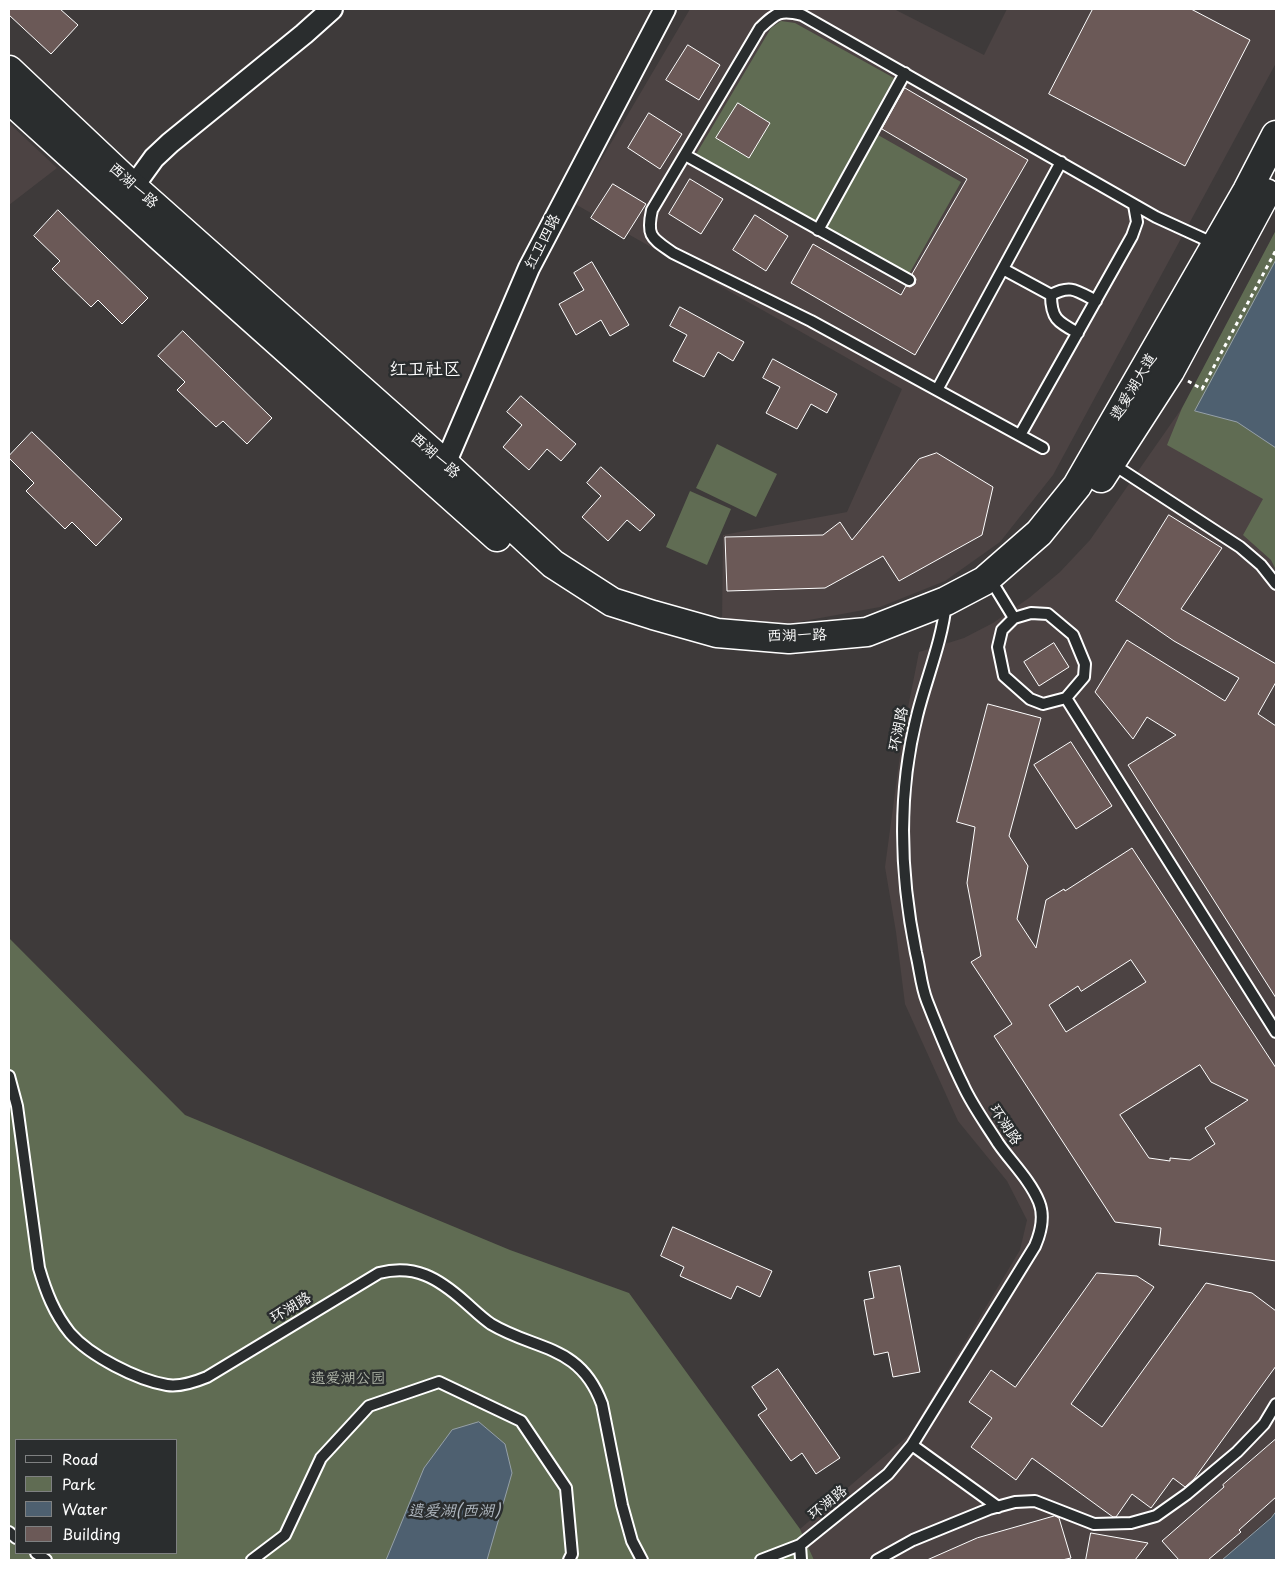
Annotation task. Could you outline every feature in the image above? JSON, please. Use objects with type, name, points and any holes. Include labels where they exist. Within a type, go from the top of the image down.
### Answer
[{"type":"main road","name":"西湖一路","points":[[9,70],[439,473]]},
{"type":"main road","name":"西湖一路","points":[[9,99],[439,473],[553,564],[612,602],[717,633],[789,639],[867,632],[945,612]]},
{"type":"main road","name":"遗爱湖大道","points":[[1103,458],[1276,135]]},
{"type":"main road","name":"遗爱湖大道","points":[[945,612],[994,584],[1103,458],[1170,371],[1276,174]]},
{"type":"street","points":[[134,187],[154,158],[170,142],[304,34],[332,9]]},
{"type":"street","name":"红卫四路","points":[[439,473],[529,268],[665,9]]},
{"type":"lane","points":[[1042,448],[811,321],[673,253],[653,239],[649,226],[652,210],[760,28],[776,14],[788,11],[802,15],[905,72],[1156,217],[1216,245]]},
{"type":"lane","points":[[818,230],[905,72]]},
{"type":"lane","points":[[684,155],[909,280]]},
{"type":"lane","points":[[937,390],[1061,162]]},
{"type":"lane","points":[[1020,436],[1132,236],[1137,222],[1134,204]]},
{"type":"lane","points":[[1003,269],[1051,295]]},
{"type":"lane","points":[[1051,295],[1063,288],[1076,290],[1096,301]]},
{"type":"lane","points":[[1051,295],[1051,310],[1059,323],[1078,333]]},
{"type":"lane","points":[[1103,458],[1240,547],[1261,565],[1276,584]]},
{"type":"lane","points":[[994,584],[1014,618]]},
{"type":"lane","name":"环湖路","points":[[761,1560],[800,1545],[888,1474],[912,1446],[1035,1246],[1041,1231],[1042,1214],[1033,1190],[999,1144],[964,1086],[926,998],[912,931],[903,865],[902,814],[916,718],[945,612]]},
{"type":"lane","points":[[1031,613],[1048,614],[1073,635],[1086,664],[1084,677],[1066,698],[1043,704],[1030,698],[1004,676],[998,647],[1002,630],[1014,618],[1031,613]]},
{"type":"lane","points":[[1066,698],[1276,1032]]},
{"type":"lane","name":"环湖路","points":[[9,1076],[20,1125],[39,1268],[56,1314],[72,1334],[90,1351],[142,1378],[168,1385],[193,1383],[207,1377],[379,1274],[396,1269],[415,1271],[433,1278],[490,1323],[504,1331],[554,1350],[570,1360],[588,1376],[597,1389],[602,1404],[622,1505],[632,1541],[642,1560]]},
{"type":"lane","points":[[252,1560],[285,1535],[321,1458],[369,1406],[439,1382],[521,1421],[566,1488],[572,1554],[569,1560]]},
{"type":"lane","points":[[877,1560],[914,1540],[998,1506],[1015,1502],[1035,1501],[1094,1524],[1131,1523],[1156,1516],[1237,1452],[1264,1424],[1276,1404]]},
{"type":"lane","points":[[912,1446],[998,1506]]},
{"type":"lane","points":[[800,1545],[801,1560]]},
{"type":"path","points":[[1170,371],[1202,389],[1276,250]]},
{"type":"shaded area","points":[[690,9],[894,9],[984,55],[1007,9],[1276,9],[1276,63],[1053,475],[1000,542],[945,581],[880,607],[782,625],[722,626],[723,535],[847,512],[902,389],[575,204]]},
{"type":"shaded area","points":[[9,123],[57,168],[9,205]]},
{"type":"shaded area","points":[[1182,408],[1237,422],[1276,448],[1276,1512],[1222,1560],[814,1560],[800,1529],[910,1434],[1020,1250],[1027,1220],[1007,1181],[958,1121],[905,1004],[885,867],[903,733],[919,652],[964,638],[993,623],[1029,598],[1060,572],[1090,540]]},
{"type":"green space","points":[[781,21],[795,23],[894,78],[815,222],[695,156],[771,28]]},
{"type":"green space","points":[[878,135],[961,182],[909,274],[826,227]]},
{"type":"green space","points":[[1276,230],[1276,570],[1271,560],[1243,535],[1263,499],[1167,445],[1182,408]]},
{"type":"green space","points":[[717,444],[777,474],[756,517],[696,488]]},
{"type":"green space","points":[[690,491],[731,509],[707,565],[666,547]]},
{"type":"green space","name":"遗爱湖公园","points":[[9,938],[185,1115],[510,1250],[629,1293],[800,1529],[814,1560],[9,1560]]},
{"type":"water","points":[[1276,260],[1276,448],[1237,422],[1195,411]]},
{"type":"water","name":"遗爱湖(西湖)","points":[[479,1422],[505,1444],[512,1473],[487,1560],[386,1560],[424,1468],[452,1430]]},
{"type":"water","points":[[1276,1512],[1276,1560],[1222,1560],[1271,1518]]},
{"type":"building","points":[[9,9],[60,9],[78,25],[51,54],[9,15]]},
{"type":"building","points":[[1093,9],[1191,9],[1250,40],[1185,166],[1049,94]]},
{"type":"building","points":[[688,45],[720,65],[699,100],[666,80]]},
{"type":"building","points":[[905,88],[1028,160],[915,355],[791,283],[813,244],[901,295],[906,286],[910,287],[915,284],[916,279],[912,274],[967,179],[882,129]]},
{"type":"building","points":[[738,103],[770,123],[749,158],[716,138]]},
{"type":"building","points":[[649,113],[682,134],[660,169],[628,148]]},
{"type":"building","points":[[690,179],[723,199],[701,234],[669,214]]},
{"type":"building","points":[[613,184],[646,204],[624,239],[591,218]]},
{"type":"building","points":[[58,210],[148,298],[122,324],[98,300],[91,307],[52,269],[60,261],[34,236]]},
{"type":"building","points":[[755,215],[788,236],[766,271],[733,250]]},
{"type":"building","points":[[592,262],[629,325],[610,336],[601,320],[576,335],[559,304],[584,290],[574,273]]},
{"type":"building","points":[[680,307],[744,342],[733,361],[718,352],[704,377],[673,361],[687,335],[670,326]]},
{"type":"building","points":[[183,331],[272,418],[247,444],[223,421],[216,427],[177,390],[185,382],[158,356]]},
{"type":"building","points":[[773,359],[837,394],[827,413],[811,404],[797,429],[766,413],[780,387],[763,378]]},
{"type":"building","points":[[521,396],[576,444],[561,461],[547,449],[529,470],[503,447],[522,425],[507,412]]},
{"type":"building","points":[[32,432],[122,519],[96,546],[72,522],[65,529],[26,491],[34,483],[9,456]]},
{"type":"building","points":[[937,453],[993,487],[982,535],[899,581],[883,556],[825,588],[727,591],[725,537],[823,535],[840,522],[852,540],[919,459]]},
{"type":"building","points":[[601,467],[655,515],[640,531],[627,520],[608,541],[582,517],[601,496],[587,483]]},
{"type":"building","points":[[1169,515],[1222,548],[1181,609],[1276,664],[1276,682],[1258,714],[1276,726],[1276,998],[1128,765],[1176,735],[1147,717],[1133,739],[1095,692],[1127,640],[1225,701],[1239,678],[1174,641],[1116,601]]},
{"type":"building","points":[[1054,643],[1069,667],[1039,686],[1024,662]]},
{"type":"building","points":[[988,704],[1041,718],[1009,836],[1028,866],[1017,919],[1036,948],[1046,900],[1064,889],[1065,891],[1132,848],[1276,1068],[1276,1261],[1159,1245],[1161,1228],[1115,1222],[994,1036],[1012,1024],[971,962],[981,956],[967,883],[975,827],[957,822]],"holes":[[[1131,960],[1146,982],[1066,1032],[1049,1005],[1078,986],[1081,991]],[[1200,1065],[1211,1082],[1248,1100],[1205,1128],[1215,1144],[1190,1160],[1170,1158],[1170,1161],[1149,1158],[1120,1115]]]},
{"type":"building","points":[[1071,742],[1112,806],[1076,829],[1034,765]]},
{"type":"building","points":[[673,1227],[772,1271],[760,1297],[737,1286],[731,1299],[680,1276],[684,1267],[661,1256]]},
{"type":"building","points":[[900,1266],[920,1372],[893,1377],[888,1352],[874,1355],[864,1300],[874,1298],[869,1272]]},
{"type":"building","points":[[1097,1273],[1137,1276],[1154,1287],[1071,1404],[1102,1427],[1206,1283],[1252,1293],[1276,1311],[1276,1366],[1194,1479],[1185,1487],[1173,1478],[1151,1508],[1132,1494],[1116,1517],[1113,1517],[1032,1458],[1016,1480],[971,1447],[992,1418],[969,1402],[991,1370],[1015,1387]]},
{"type":"building","points":[[778,1369],[840,1458],[816,1474],[802,1453],[791,1461],[758,1415],[767,1409],[752,1387]]},
{"type":"building","points":[[1276,1439],[1276,1497],[1239,1530],[1241,1532],[1208,1560],[1179,1560],[1162,1541]]},
{"type":"building","points":[[1055,1516],[1059,1518],[1071,1558],[1062,1560],[927,1560],[977,1538]]},
{"type":"building","points":[[1091,1533],[1148,1543],[1135,1560],[1086,1560]]},
{"type":"district","name":"红卫社区","points":[[425,370]]}]
